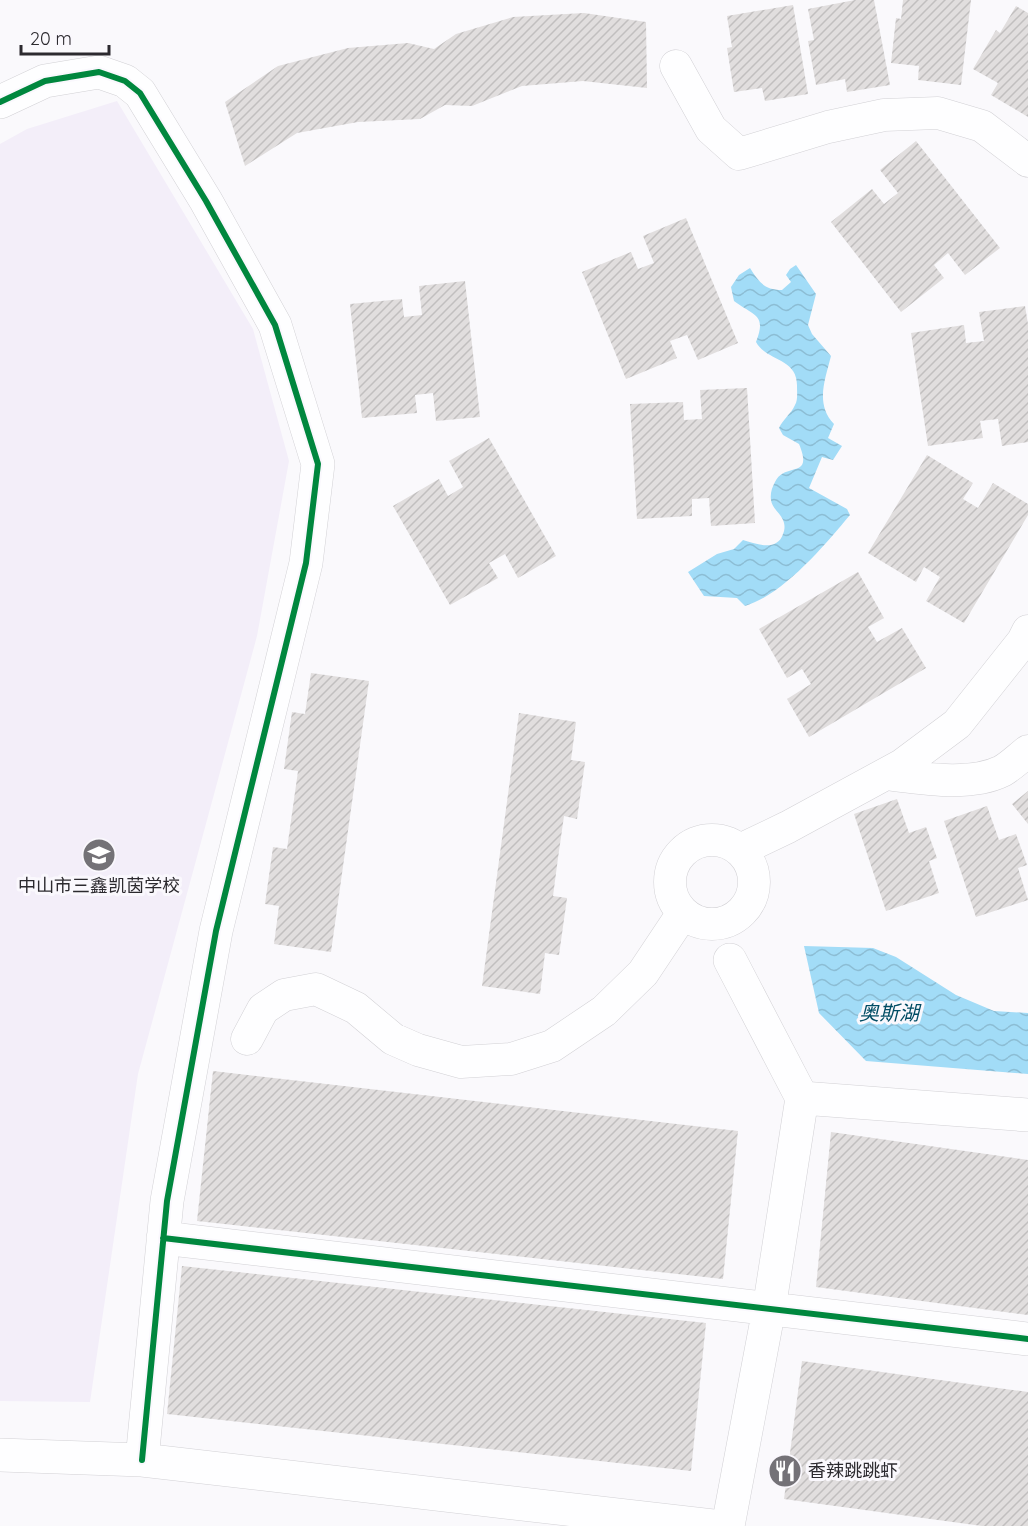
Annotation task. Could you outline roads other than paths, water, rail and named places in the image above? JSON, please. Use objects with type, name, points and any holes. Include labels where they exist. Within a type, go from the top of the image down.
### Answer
[{"type":"street","points":[[676,66],[711,129],[739,154],[828,127],[884,115],[938,112],[982,126],[1028,161]]},
{"type":"street","points":[[0,102],[45,81],[99,72],[125,81],[140,93],[206,201],[275,325],[318,464],[306,563],[216,931],[167,1201],[142,1460]]},
{"type":"street","points":[[740,850],[788,827],[902,765],[957,724],[1023,641],[1028,631]]},
{"type":"street","points":[[886,774],[928,779],[969,780],[1001,771],[1028,751]]},
{"type":"street","points":[[718,840],[740,850],[749,861],[754,874],[755,889],[750,902],[741,914],[730,921],[716,925],[693,920],[683,913],[671,893],[670,881],[672,869],[684,850],[694,843],[718,840]]},
{"type":"street","points":[[247,1039],[263,1009],[284,995],[316,989],[356,1008],[393,1039],[418,1050],[461,1062],[511,1059],[552,1046],[604,1011],[643,973],[683,913]]},
{"type":"street","points":[[716,925],[730,960],[802,1098],[769,1309],[728,1526]]},
{"type":"street","points":[[802,1098],[1028,1115]]},
{"type":"street","points":[[163,1238],[1028,1339]]},
{"type":"street","points":[[0,1455],[142,1460],[713,1526]]},
{"type":"water","points":[[796,265],[816,294],[808,325],[812,334],[831,356],[824,383],[823,400],[828,416],[834,424],[828,438],[842,446],[833,460],[822,457],[809,488],[847,509],[850,515],[816,554],[789,580],[760,600],[745,606],[737,598],[704,596],[688,572],[717,554],[734,549],[743,540],[760,545],[771,545],[780,540],[784,532],[784,522],[773,506],[771,495],[774,484],[780,476],[801,466],[803,462],[799,444],[783,435],[779,428],[796,403],[796,377],[793,370],[767,353],[756,342],[759,321],[753,313],[734,301],[731,287],[739,275],[750,268],[763,284],[771,289],[782,290],[791,282],[786,275]]},
{"type":"water","name":"奥斯湖","points":[[804,946],[873,948],[896,957],[956,995],[994,1011],[1028,1013],[1028,1074],[866,1061],[819,1013]]},
{"type":"place","name":"中山市三鑫凯茵学校","points":[[99,855]]},
{"type":"place","name":"香辣跳跳虾","points":[[785,1471]]}]
